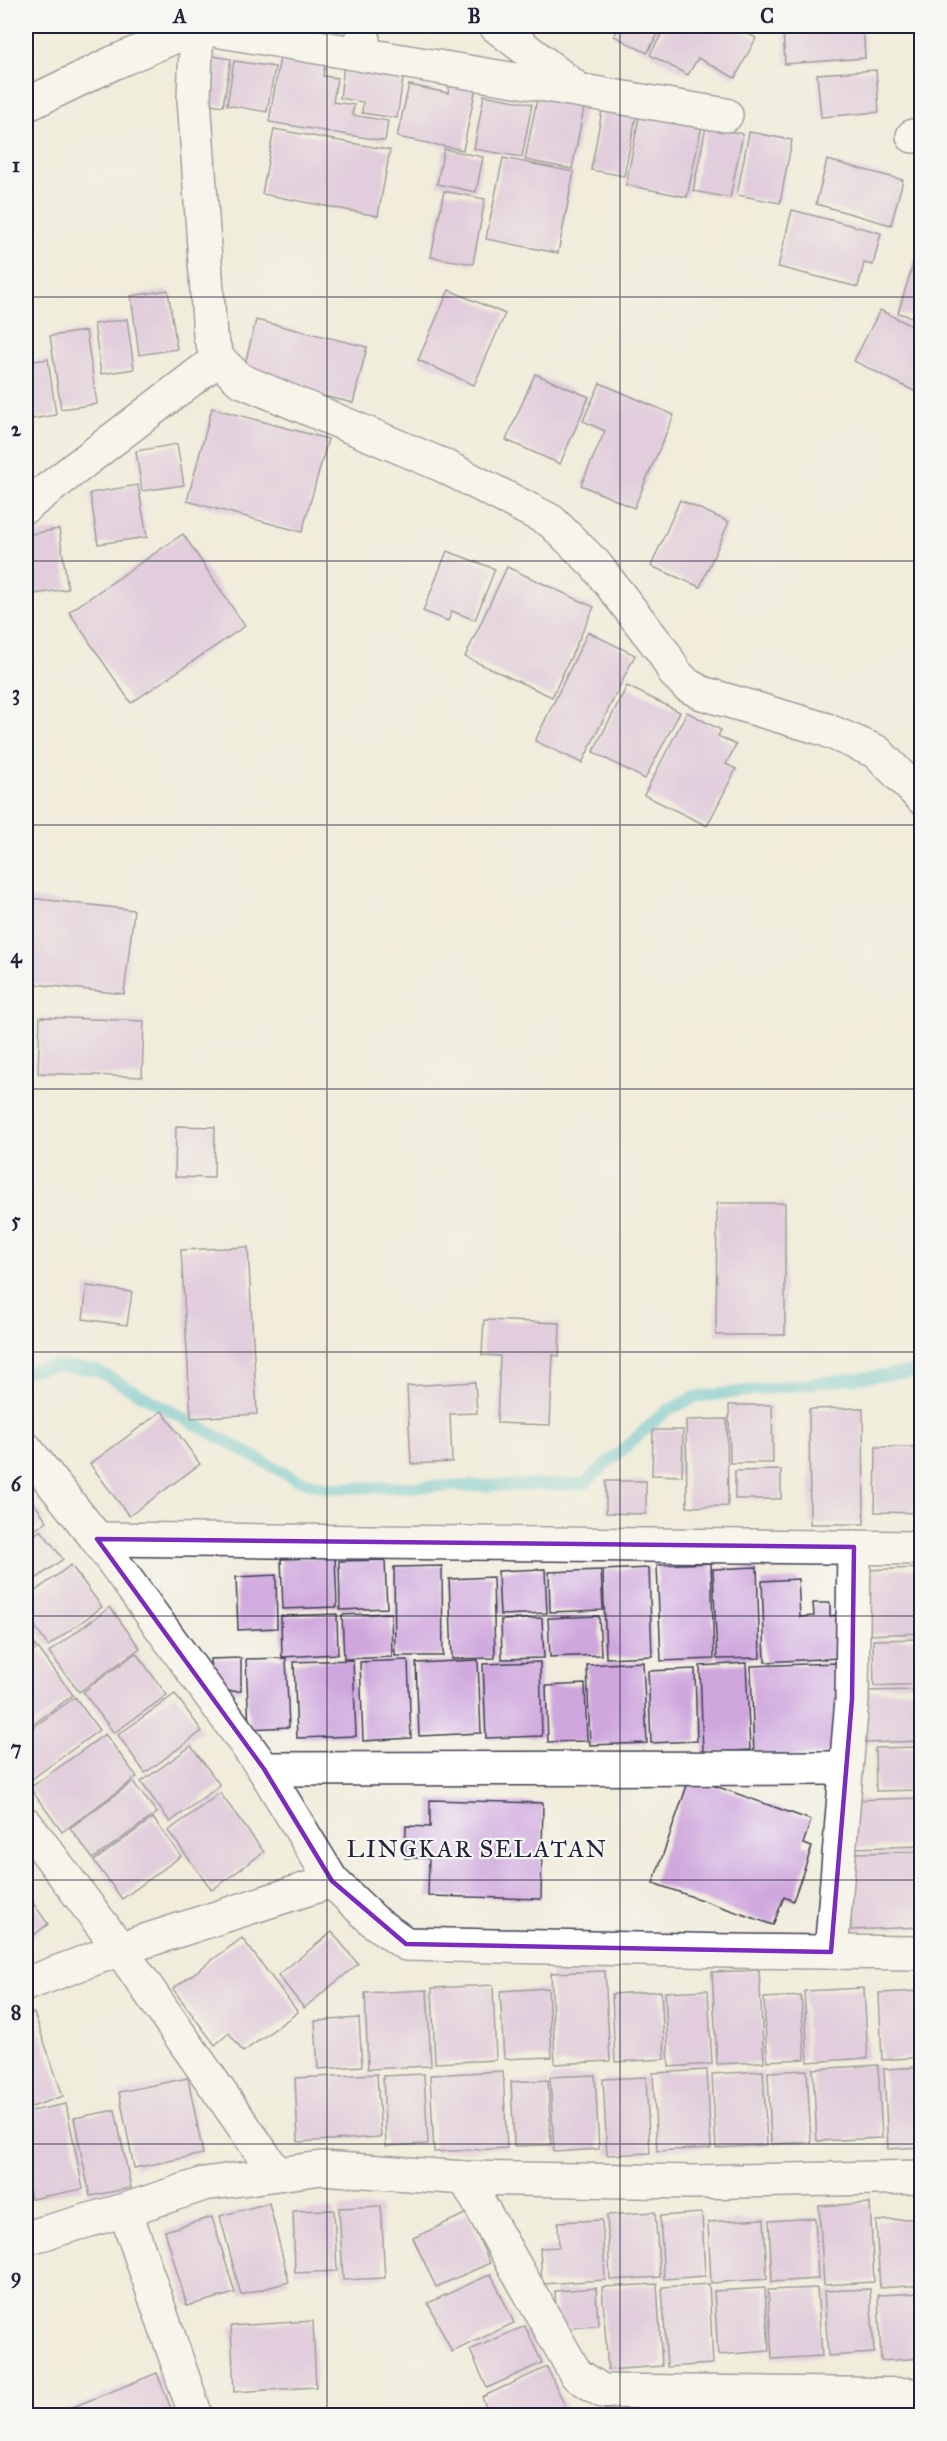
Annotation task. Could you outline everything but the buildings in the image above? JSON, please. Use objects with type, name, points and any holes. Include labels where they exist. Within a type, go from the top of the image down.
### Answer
[{"type":"street","points":[[26,105],[196,26],[363,40],[580,91],[726,115]]},
{"type":"street","points":[[196,26],[194,97],[210,336],[218,359],[240,380],[442,465],[551,521],[595,564],[687,685],[702,693],[824,729],[877,752],[919,788]]},
{"type":"street","points":[[496,26],[580,91]]},
{"type":"street","points":[[26,506],[218,359]]},
{"type":"street","points":[[26,1449],[97,1539],[264,1769],[332,1881],[376,1923],[406,1944],[921,1953]]},
{"type":"street","points":[[97,1539],[921,1548]]},
{"type":"street","points":[[831,1952],[852,1699],[854,1547]]},
{"type":"street","points":[[264,1769],[846,1768]]},
{"type":"street","points":[[26,1824],[120,1949],[276,2174]]},
{"type":"street","points":[[26,1983],[120,1949],[332,1881]]},
{"type":"street","points":[[26,2238],[204,2184],[322,2168],[465,2178],[694,2182],[921,2177]]},
{"type":"street","points":[[465,2178],[576,2374],[602,2391],[921,2395]]},
{"type":"street","points":[[124,2210],[196,2415]]},
{"type":"highlighted area","points":[[97,1539],[854,1547],[852,1699],[831,1952],[406,1944],[332,1881],[264,1769]]},
{"type":"waterway","points":[[26,1371],[56,1366],[96,1370],[295,1479],[329,1488],[584,1484],[666,1411],[695,1397],[922,1372]]},
{"type":"district","name":"LINGKAR SELATAN","points":[[477,1849]]}]
